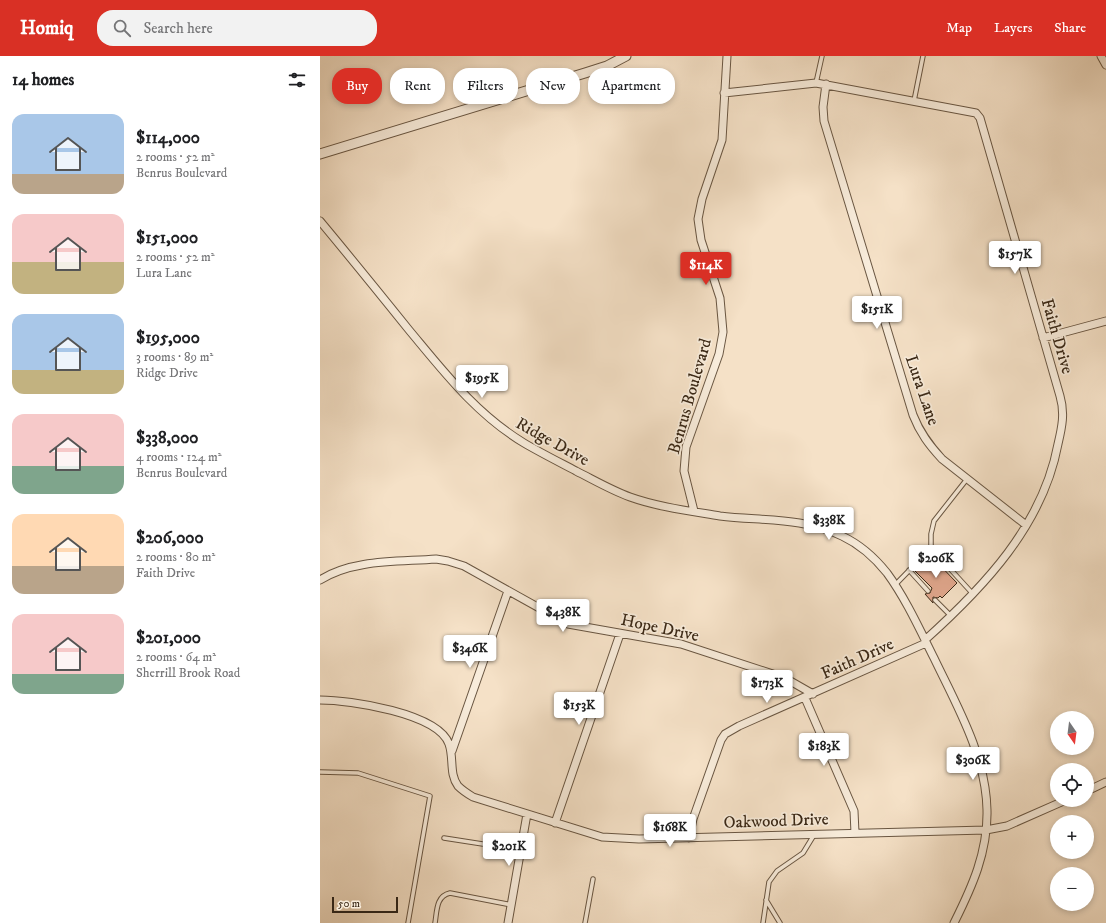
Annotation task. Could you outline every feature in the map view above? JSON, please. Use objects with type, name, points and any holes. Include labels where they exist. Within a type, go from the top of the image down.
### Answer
[{"type":"street","points":[[320,154],[608,66],[626,56]]},
{"type":"street","name":"Benrus Boulevard","points":[[694,511],[684,470],[686,447],[719,354],[723,332],[720,298],[701,240],[698,219],[702,199],[722,140],[727,56]]},
{"type":"street","points":[[1101,56],[1106,65]]},
{"type":"street","name":"Faith Drive","points":[[689,838],[693,819],[721,740],[725,734],[739,726],[805,698],[926,642],[974,594],[1026,526],[1048,485],[1063,418],[1063,407],[980,118],[976,113],[816,83],[724,93]]},
{"type":"street","name":"Lura Lane","points":[[826,84],[823,107],[824,121],[913,415],[920,430],[931,447],[967,479],[1026,526]]},
{"type":"street","name":"Ridge Drive","points":[[320,221],[456,388],[498,427],[526,444],[624,494],[656,504],[694,511]]},
{"type":"street","points":[[1043,338],[1106,321]]},
{"type":"street","points":[[694,511],[731,517],[787,521],[829,530],[846,538],[863,549],[882,567],[895,585],[926,642],[965,724],[977,757],[986,803],[986,830],[979,868],[972,887],[954,923]]},
{"type":"street","name":"Hope Drive","points":[[320,580],[337,571],[363,565],[436,560],[448,561],[464,566],[568,624],[681,644],[785,678],[813,694]]},
{"type":"street","points":[[451,753],[508,591]]},
{"type":"street","points":[[555,824],[620,634]]},
{"type":"street","points":[[805,698],[854,811],[855,833]]},
{"type":"street","name":"Oakwood Drive","points":[[320,700],[360,703],[386,708],[415,718],[436,729],[445,737],[451,753],[452,772],[458,786],[473,797],[555,824],[602,837],[689,838],[986,830],[1008,826],[1050,807]]},
{"type":"street","points":[[1094,788],[1106,782]]},
{"type":"street","points":[[508,923],[527,814]]},
{"type":"lane","points":[[816,83],[822,56]]},
{"type":"lane","points":[[914,101],[923,56]]},
{"type":"lane","points":[[967,479],[934,521],[931,534],[931,548],[974,594]]},
{"type":"lane","points":[[895,585],[931,548]]},
{"type":"lane","points":[[909,570],[928,592]]},
{"type":"lane","points":[[936,600],[951,616]]},
{"type":"lane","points":[[320,772],[358,774],[430,796],[408,923]]},
{"type":"lane","points":[[763,923],[769,882],[778,871],[803,853],[815,834]]},
{"type":"lane","points":[[444,838],[521,850]]},
{"type":"lane","points":[[586,923],[593,879]]},
{"type":"lane","points":[[435,923],[439,898],[443,894],[450,893],[512,905]]},
{"type":"lane","points":[[766,900],[780,923]]},
{"type":"building","points":[[931,556],[957,583],[942,598],[940,596],[938,598],[933,597],[933,603],[925,594],[930,593],[932,588],[915,571]]}]
